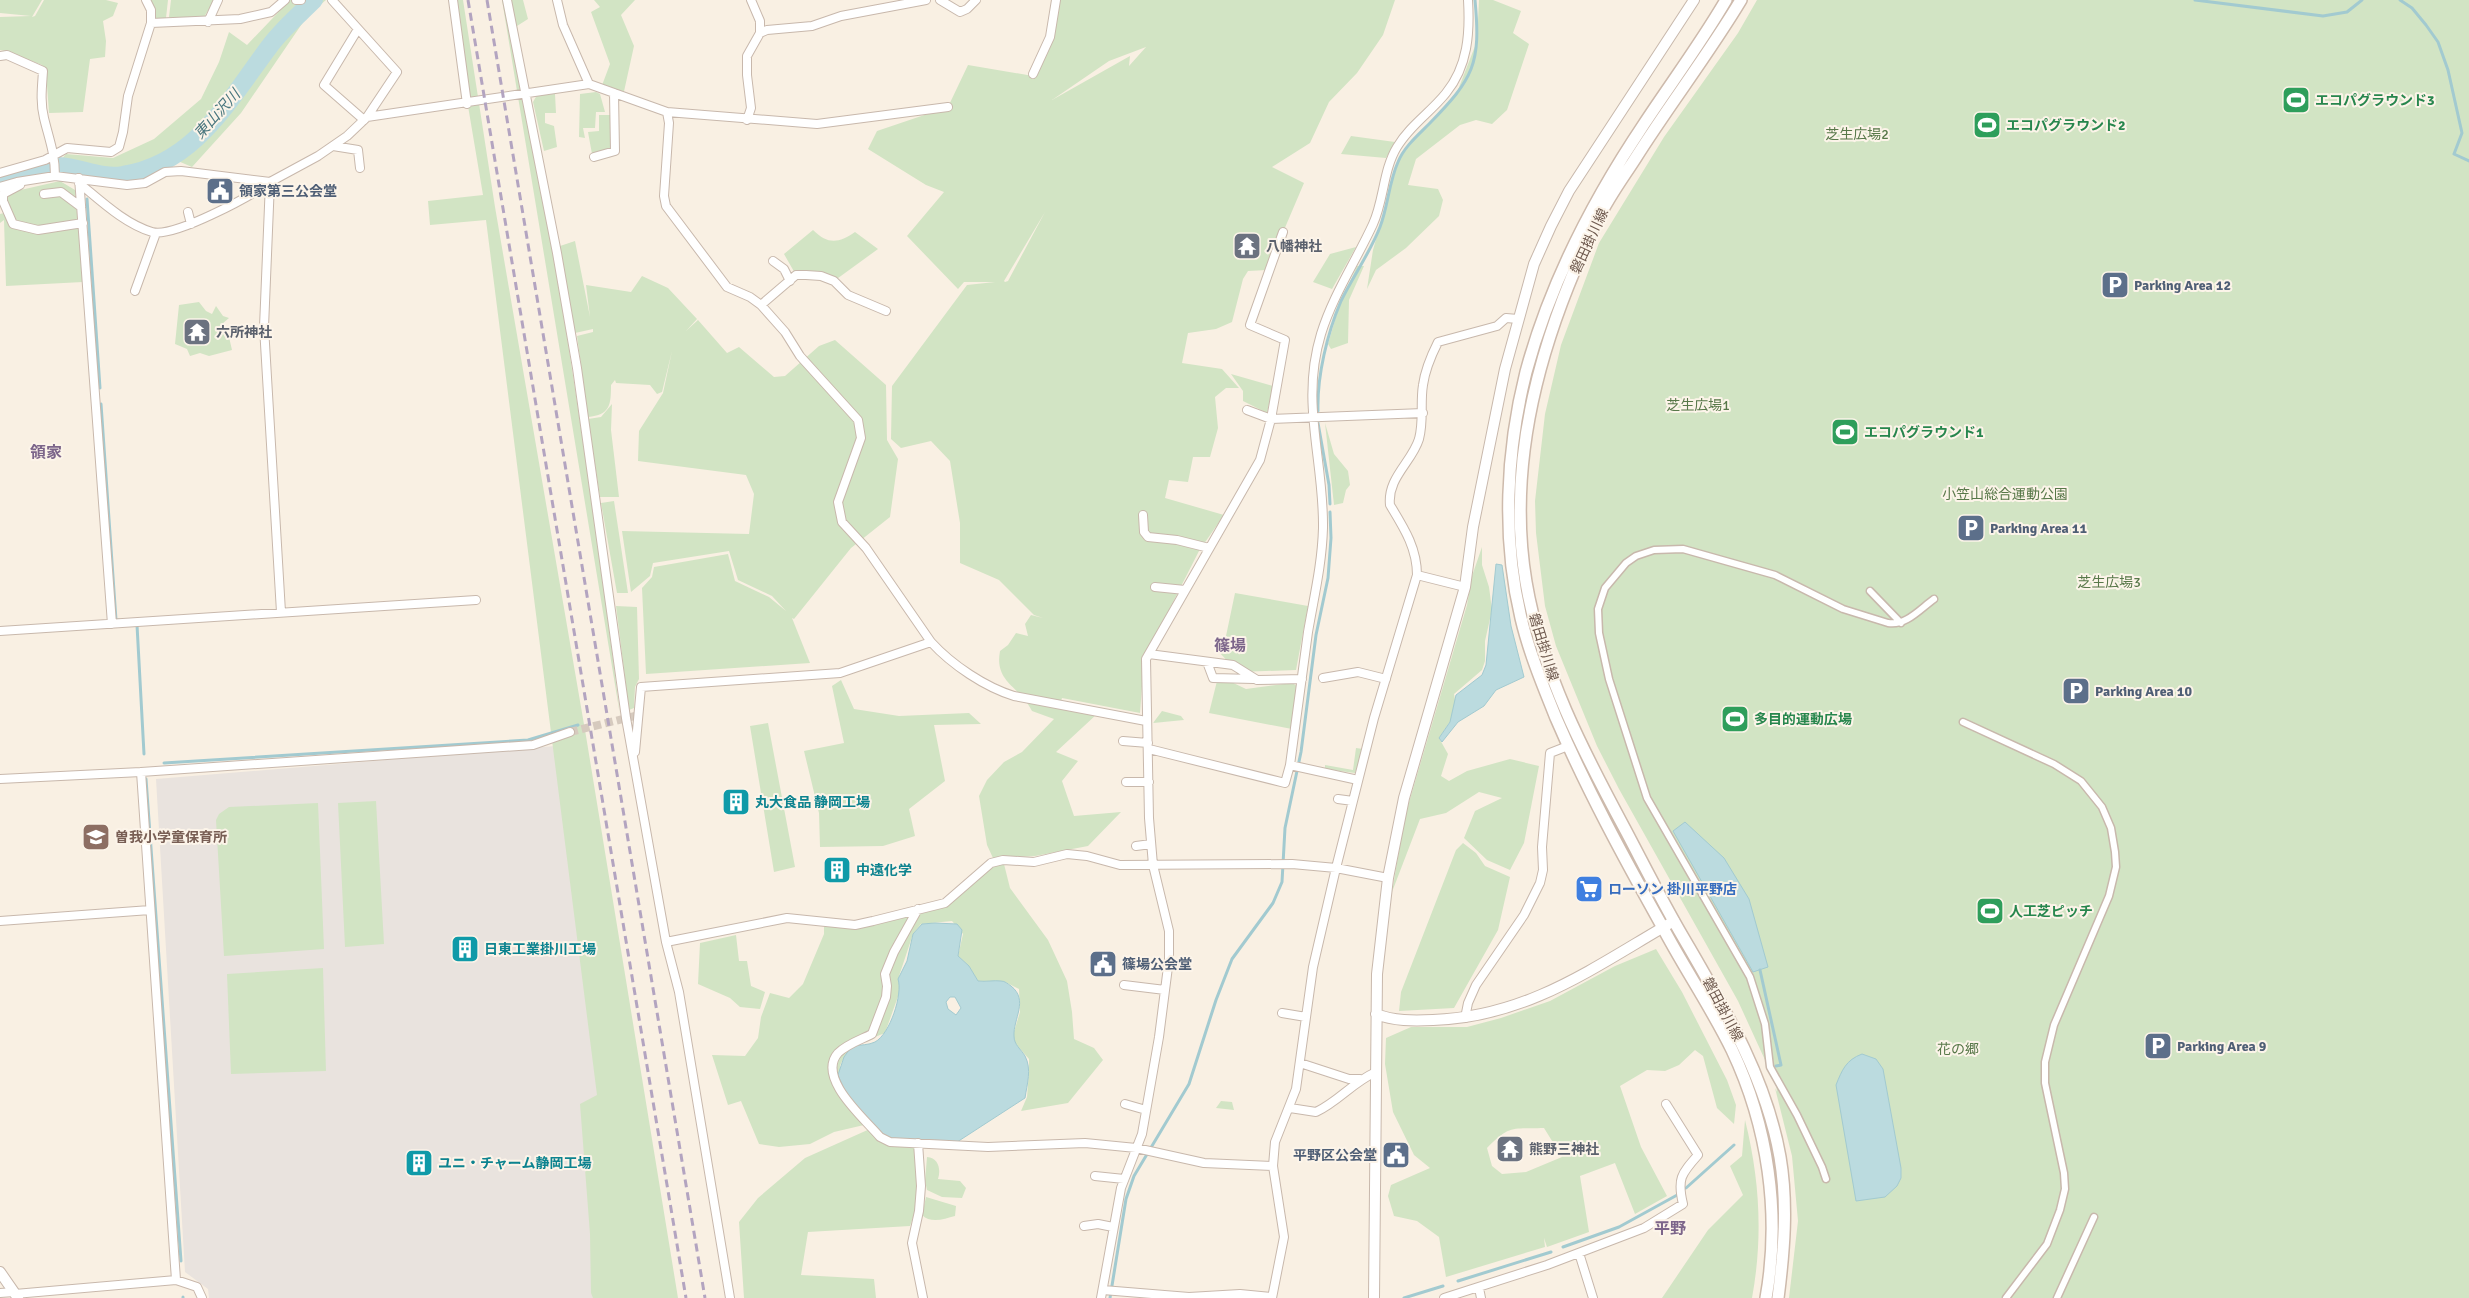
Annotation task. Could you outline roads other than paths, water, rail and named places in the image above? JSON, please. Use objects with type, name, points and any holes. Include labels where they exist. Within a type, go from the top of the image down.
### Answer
[{"type":"main road","name":"磐田掛川線","points":[[1726,0],[1712,24],[1643,125],[1594,204],[1549,302],[1526,373],[1521,398],[1514,437],[1509,509],[1516,590],[1521,619],[1532,655],[1568,746],[1662,928],[1730,1047],[1756,1112],[1771,1182],[1770,1250],[1766,1298]]},
{"type":"main road","name":"磐田掛川線","points":[[1742,0],[1697,69],[1645,142],[1598,218],[1549,338],[1531,406],[1522,476],[1521,506],[1525,579],[1545,657],[1565,710],[1594,771],[1674,922],[1728,1015],[1755,1074],[1771,1120],[1780,1156],[1784,1190],[1783,1261],[1778,1298]]},
{"type":"street","points":[[0,174],[45,160],[68,148],[111,152],[119,147],[124,132],[128,96],[151,23],[150,10],[146,0]]},
{"type":"street","points":[[208,22],[218,0]]},
{"type":"street","points":[[151,23],[208,22],[240,19],[271,12],[285,0]]},
{"type":"street","points":[[296,0],[301,0]]},
{"type":"street","points":[[79,180],[121,216],[140,227],[156,233],[166,232],[192,224],[333,146],[366,118],[397,72],[332,0]]},
{"type":"street","points":[[453,0],[467,104]]},
{"type":"street","points":[[508,0],[557,253],[576,368],[633,762],[666,942],[679,992],[730,1298]]},
{"type":"street","points":[[557,0],[563,25],[589,84]]},
{"type":"street","points":[[746,120],[751,108],[747,56],[760,33],[760,21],[751,0]]},
{"type":"street","points":[[760,33],[767,30],[812,26],[842,16],[926,0]]},
{"type":"street","points":[[940,0],[960,12],[967,9],[976,0]]},
{"type":"street","points":[[1033,74],[1050,36],[1056,0]]},
{"type":"street","points":[[1123,742],[1148,746],[1284,783],[1290,766],[1302,678],[1321,566],[1322,484],[1310,394],[1314,358],[1337,291],[1374,222],[1388,168],[1397,147],[1412,127],[1447,92],[1459,70],[1467,49],[1468,0]]},
{"type":"street","points":[[1374,1298],[1377,974],[1388,878],[1404,798],[1464,587],[1492,433],[1518,319],[1534,264],[1569,191],[1694,0]]},
{"type":"street","points":[[358,29],[324,85],[366,118],[589,84],[667,112],[746,120],[817,124],[948,107]]},
{"type":"street","points":[[0,56],[8,56],[43,71],[41,95],[44,117],[55,154],[56,176]]},
{"type":"street","points":[[594,157],[615,151],[614,93]]},
{"type":"street","points":[[667,112],[669,124],[664,196],[666,206],[728,287],[750,297],[761,306],[785,332],[800,356],[858,420],[861,438],[838,502],[842,522],[866,548],[931,642],[943,655],[999,692],[1146,722]]},
{"type":"street","points":[[333,146],[358,150],[360,168]]},
{"type":"street","points":[[0,188],[28,180],[56,176],[127,185],[145,183],[165,172],[181,171],[270,182]]},
{"type":"street","points":[[28,180],[3,194],[3,201],[13,224],[38,230],[83,223]]},
{"type":"street","points":[[79,180],[112,624]]},
{"type":"street","points":[[270,182],[264,327],[282,612]]},
{"type":"street","points":[[44,194],[61,192],[81,207]]},
{"type":"street","points":[[188,212],[192,224]]},
{"type":"street","points":[[1283,232],[1250,325],[1285,340],[1271,419],[1260,460],[1146,659],[1146,722],[1151,844],[1153,865],[1169,931],[1169,959],[1142,1134],[1124,1179],[1103,1293],[1118,1291],[1190,1297],[1240,1294],[1272,1298],[1284,1237],[1273,1166],[1275,1142],[1290,1108],[1300,1063],[1313,968],[1358,780],[1417,575],[1417,560],[1411,539],[1390,505],[1390,499],[1398,473],[1418,441],[1423,413],[1422,386],[1429,360],[1438,342],[1496,326],[1506,318],[1518,319]]},
{"type":"street","points":[[135,291],[156,233]]},
{"type":"street","points":[[773,261],[784,268],[790,281]]},
{"type":"street","points":[[761,306],[796,276],[821,276],[834,282],[848,295],[886,311]]},
{"type":"street","points":[[1247,410],[1271,419],[1423,413]]},
{"type":"street","points":[[1144,515],[1144,532],[1148,537],[1177,540],[1209,548]]},
{"type":"street","points":[[1826,1179],[1805,1131],[1770,1067],[1765,1024],[1750,977],[1646,798],[1609,679],[1598,633],[1598,609],[1605,588],[1626,563],[1636,556],[1654,550],[1683,548],[1775,575],[1851,612],[1888,623],[1901,623],[1934,599]]},
{"type":"street","points":[[1417,575],[1464,587]]},
{"type":"street","points":[[1155,587],[1185,590]]},
{"type":"street","points":[[1870,590],[1901,623]]},
{"type":"street","points":[[0,632],[476,600]]},
{"type":"street","points":[[633,762],[641,687],[840,673],[931,642]]},
{"type":"street","points":[[1149,654],[1233,664],[1254,679]]},
{"type":"street","points":[[1207,662],[1213,678],[1302,678]]},
{"type":"street","points":[[1323,678],[1358,672],[1386,679]]},
{"type":"street","points":[[1963,722],[2054,764],[2081,781],[2102,807],[2111,828],[2115,852],[2116,867],[2110,896],[2054,1025],[2045,1062],[2045,1083],[2064,1173],[2064,1189],[2060,1210],[2047,1244],[2006,1298]]},
{"type":"street","points":[[0,779],[141,772],[533,745],[570,732]]},
{"type":"street","points":[[1465,1018],[1468,1003],[1476,985],[1524,916],[1540,883],[1543,870],[1542,847],[1550,753],[1568,746]]},
{"type":"street","points":[[1290,766],[1358,780]]},
{"type":"street","points":[[141,772],[176,1280]]},
{"type":"street","points":[[1126,782],[1149,782]]},
{"type":"street","points":[[1338,799],[1353,801]]},
{"type":"street","points":[[1136,846],[1151,844]]},
{"type":"street","points":[[666,942],[787,918],[855,925],[944,903],[991,864],[1003,860],[1034,862],[1067,854],[1087,856],[1120,865],[1292,864],[1336,868],[1388,878]]},
{"type":"street","points":[[918,909],[894,952],[885,974],[886,997],[872,1034],[846,1047],[836,1055],[832,1068],[836,1087],[880,1137],[890,1142],[988,1147],[1085,1143],[1136,1148],[1155,1154],[1221,1164],[1273,1166]]},
{"type":"street","points":[[0,920],[150,910]]},
{"type":"street","points":[[1376,1014],[1389,1019],[1415,1021],[1465,1018],[1504,1010],[1570,982],[1674,922]]},
{"type":"street","points":[[1124,985],[1165,990]]},
{"type":"street","points":[[1282,1014],[1306,1017]]},
{"type":"street","points":[[1300,1063],[1349,1079],[1360,1078],[1376,1072]]},
{"type":"street","points":[[1290,1108],[1316,1112],[1337,1100],[1360,1078]]},
{"type":"street","points":[[1125,1104],[1146,1110]]},
{"type":"street","points":[[1444,1298],[1479,1288],[1579,1253],[1644,1228],[1683,1204],[1679,1184],[1687,1167],[1698,1155],[1666,1104]]},
{"type":"street","points":[[918,1143],[921,1186],[920,1211],[912,1243],[923,1298]]},
{"type":"street","points":[[1094,1176],[1124,1179]]},
{"type":"street","points":[[2057,1298],[2094,1217]]},
{"type":"street","points":[[1084,1226],[1098,1224],[1114,1227]]},
{"type":"street","points":[[1579,1253],[1594,1298]]},
{"type":"street","points":[[0,1272],[16,1295]]},
{"type":"street","points":[[0,1293],[16,1295],[176,1280],[197,1287],[202,1298]]},
{"type":"street","points":[[1479,1288],[1481,1298]]},
{"type":"water","points":[[1496,564],[1502,565],[1511,626],[1524,677],[1496,690],[1484,706],[1458,722],[1442,742],[1439,738],[1450,722],[1456,695],[1482,675],[1486,665]]},
{"type":"water","points":[[1685,822],[1724,858],[1749,899],[1768,967],[1753,972],[1673,831]]},
{"type":"water","points":[[922,924],[957,924],[962,930],[958,956],[969,966],[978,981],[998,981],[1011,986],[1016,991],[1020,1003],[1014,1036],[1015,1042],[1025,1056],[1028,1066],[1025,1098],[954,1144],[892,1139],[880,1134],[861,1115],[844,1089],[838,1075],[844,1057],[852,1046],[875,1042],[886,1031],[897,1003],[899,994],[898,979],[907,961],[913,934]],"holes":[[[950,997],[955,997],[961,1008],[956,1015],[948,1009],[946,1002]]]},
{"type":"water","points":[[1862,1054],[1876,1059],[1883,1069],[1901,1168],[1901,1178],[1897,1186],[1885,1197],[1856,1201],[1836,1085],[1845,1066],[1852,1059]]},
{"type":"waterway","name":"東山沢川","points":[[0,181],[52,166],[67,167],[99,174],[123,175],[148,169],[171,158],[208,127],[274,41],[314,0]]},
{"type":"waterway","points":[[1318,411],[1321,370],[1331,327],[1341,301],[1380,227],[1398,162],[1404,151],[1456,94],[1471,69],[1477,40],[1475,0]]},
{"type":"waterway","points":[[2195,0],[2323,16],[2347,12],[2362,0]]},
{"type":"waterway","points":[[2400,0],[2412,8],[2438,42],[2448,70],[2462,133],[2454,154],[2469,161]]},
{"type":"waterway","points":[[87,199],[100,388]]},
{"type":"waterway","points":[[101,404],[116,620],[119,620]]},
{"type":"waterway","points":[[1318,423],[1329,485],[1330,504]]},
{"type":"waterway","points":[[1110,1298],[1126,1199],[1134,1176],[1189,1084],[1216,1000],[1232,959],[1273,903],[1282,882],[1285,828],[1301,752],[1316,635],[1328,578],[1331,538],[1330,512]]},
{"type":"waterway","points":[[137,625],[144,754]]},
{"type":"waterway","points":[[164,763],[528,740],[578,725]]},
{"type":"waterway","points":[[146,779],[181,1261]]},
{"type":"waterway","points":[[1760,970],[1781,1065],[1776,1066]]},
{"type":"waterway","points":[[1686,1188],[1734,1145]]},
{"type":"waterway","points":[[1563,1247],[1619,1227],[1679,1194]]},
{"type":"waterway","points":[[1458,1281],[1551,1252]]},
{"type":"waterway","points":[[1404,1298],[1443,1286]]},
{"type":"tunnel","points":[[570,732],[639,715]]},
{"type":"railway","points":[[468,0],[686,1298]]},
{"type":"railway","points":[[487,0],[705,1298]]},
{"type":"place","name":"エコパグラウンド3","points":[[2296,100]]},
{"type":"place","name":"エコパグラウンド2","points":[[1987,125]]},
{"type":"place","name":"領家第三公会堂","points":[[220,191]]},
{"type":"place","name":"八幡神社","points":[[1247,246]]},
{"type":"place","name":"Parking Area 12","points":[[2115,285]]},
{"type":"place","name":"六所神社","points":[[197,332]]},
{"type":"place","name":"エコパグラウンド1","points":[[1845,432]]},
{"type":"place","name":"Parking Area 11","points":[[1971,528]]},
{"type":"place","name":"Parking Area 10","points":[[2076,691]]},
{"type":"place","name":"多目的運動広場","points":[[1735,719]]},
{"type":"place","name":"丸大食品 静岡工場","points":[[736,802]]},
{"type":"place","name":"曽我小学童保育所","points":[[96,837]]},
{"type":"place","name":"中遠化学","points":[[837,870]]},
{"type":"place","name":"ローソン 掛川平野店","points":[[1589,889]]},
{"type":"place","name":"人工芝ピッチ","points":[[1990,911]]},
{"type":"place","name":"日東工業掛川工場","points":[[465,949]]},
{"type":"place","name":"篠場公会堂","points":[[1103,964]]},
{"type":"place","name":"Parking Area 9","points":[[2158,1046]]},
{"type":"place","name":"熊野三神社","points":[[1510,1149]]},
{"type":"place","name":"平野区公会堂","points":[[1396,1155]]},
{"type":"place","name":"ユニ・チャーム静岡工場","points":[[419,1163]]},
{"type":"district","name":"領家","points":[[46,452]]},
{"type":"district","name":"篠場","points":[[1230,645]]},
{"type":"district","name":"平野","points":[[1670,1228]]},
{"type":"park label","name":"芝生広場2","points":[[1857,134]]},
{"type":"park label","name":"芝生広場1","points":[[1698,405]]},
{"type":"park label","name":"小笠山総合運動公園","points":[[2005,494]]},
{"type":"park label","name":"芝生広場3","points":[[2109,582]]},
{"type":"park label","name":"花の郷","points":[[1958,1049]]}]
